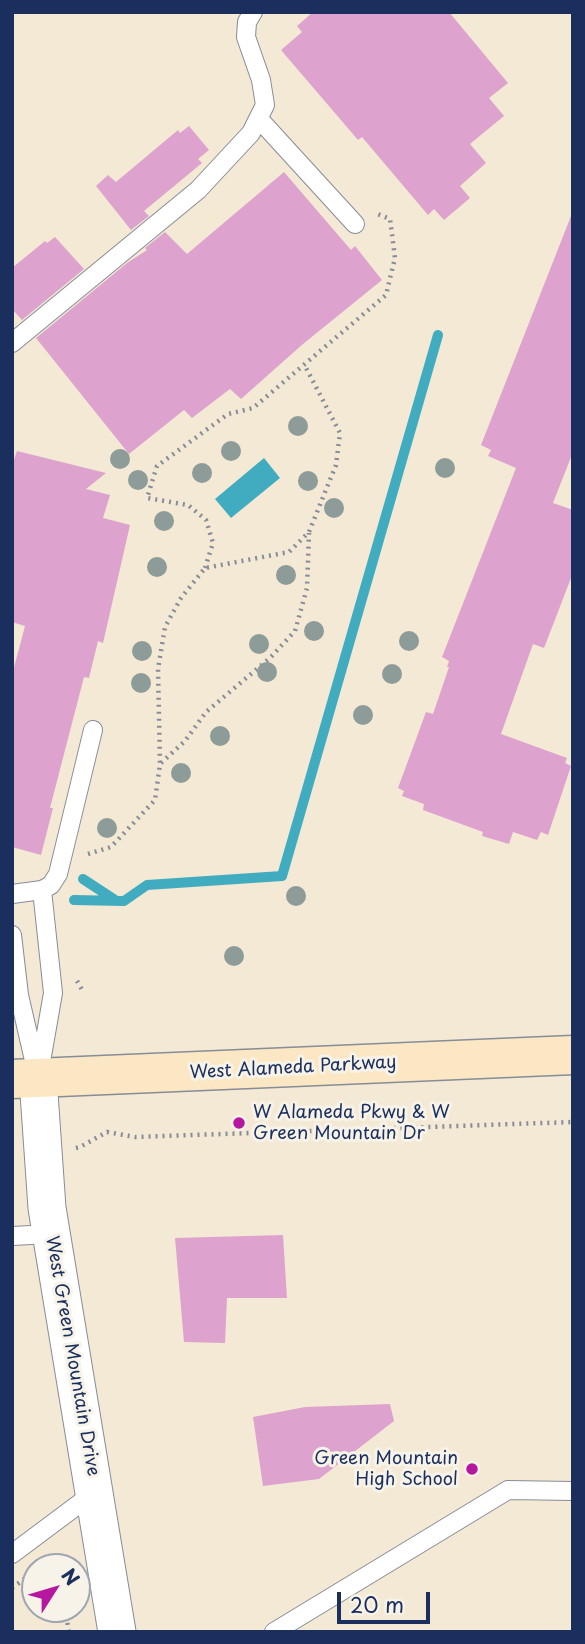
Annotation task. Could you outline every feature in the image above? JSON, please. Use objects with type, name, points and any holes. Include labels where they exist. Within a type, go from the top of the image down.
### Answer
[{"type":"main road","name":"West Alameda Parkway","points":[[25,1079],[573,1055]]},
{"type":"street","name":"West Green Mountain Drive","points":[[25,1079],[42,1149],[51,1234],[117,1632]]},
{"type":"lane","points":[[12,343],[198,190],[228,159],[260,119],[265,105],[265,94],[246,37],[247,22],[253,12]]},
{"type":"lane","points":[[260,119],[355,224]]},
{"type":"lane","points":[[12,894],[42,890],[51,885],[58,874],[93,730]]},
{"type":"lane","points":[[25,1079],[53,993],[42,890]]},
{"type":"lane","points":[[12,934],[25,1079]]},
{"type":"lane","points":[[12,1236],[51,1234]]},
{"type":"lane","points":[[274,1632],[508,1490],[573,1491]]},
{"type":"lane","points":[[15,1547],[95,1492]]},
{"type":"path","points":[[84,865],[87,854],[111,846],[155,800],[160,764],[158,669],[165,627],[181,598],[205,568],[213,543],[206,520],[188,505],[147,498],[157,466],[228,414],[253,408],[386,295],[395,258],[390,219],[371,211]]},
{"type":"path","points":[[160,764],[185,741],[206,712],[270,659],[295,631],[307,588],[309,532],[336,465],[340,433],[303,364]]},
{"type":"path","points":[[205,568],[289,552],[309,532]]},
{"type":"path","points":[[74,976],[84,993]]},
{"type":"path","points":[[42,1149],[80,1147],[107,1132],[135,1137],[573,1122]]},
{"type":"path","points":[[12,1577],[18,1584]]},
{"type":"path","points":[[12,1588],[21,1582]]},
{"type":"water","points":[[264,458],[280,478],[231,518],[215,499]]},
{"type":"building","points":[[313,12],[449,12],[508,83],[489,98],[504,116],[470,144],[486,163],[460,186],[470,198],[444,220],[434,209],[428,215],[362,137],[358,140],[281,50],[302,32],[297,26]]},
{"type":"building","points":[[189,126],[209,150],[198,159],[202,163],[144,211],[149,216],[131,230],[96,186],[108,175],[116,182],[178,130],[180,133]]},
{"type":"building","points":[[284,172],[351,250],[355,246],[382,280],[241,399],[230,389],[192,418],[184,410],[129,454],[36,338],[127,263],[147,250],[145,248],[165,232],[187,254]]},
{"type":"building","points":[[571,216],[573,452],[553,503],[573,510],[573,573],[544,648],[533,644],[501,734],[567,758],[565,763],[571,766],[548,835],[541,832],[537,840],[513,832],[509,844],[482,836],[483,832],[423,810],[424,804],[402,796],[404,791],[398,788],[426,712],[433,714],[449,667],[449,661],[442,657],[516,468],[488,456],[491,450],[481,445]]},
{"type":"building","points":[[55,237],[84,269],[22,320],[12,309],[12,268],[45,241],[47,243]]},
{"type":"building","points":[[17,451],[106,473],[86,489],[110,495],[103,518],[130,525],[103,643],[98,641],[89,678],[84,677],[50,808],[53,808],[41,855],[12,847],[12,675],[25,626],[12,622],[12,465]]},
{"type":"building","points":[[283,1235],[287,1298],[227,1298],[225,1343],[184,1342],[175,1238]]},
{"type":"building","points":[[390,1404],[394,1421],[319,1479],[263,1486],[253,1417],[305,1407]]},
{"type":"waterway","points":[[74,900],[124,901],[147,885],[282,876],[438,335]]},
{"type":"waterway","points":[[83,879],[115,900]]},
{"type":"place","name":"W Alameda Pkwy & W Green Mountain Dr","points":[[239,1123]]},
{"type":"place","name":"Green Mountain High School","points":[[472,1469]]}]
